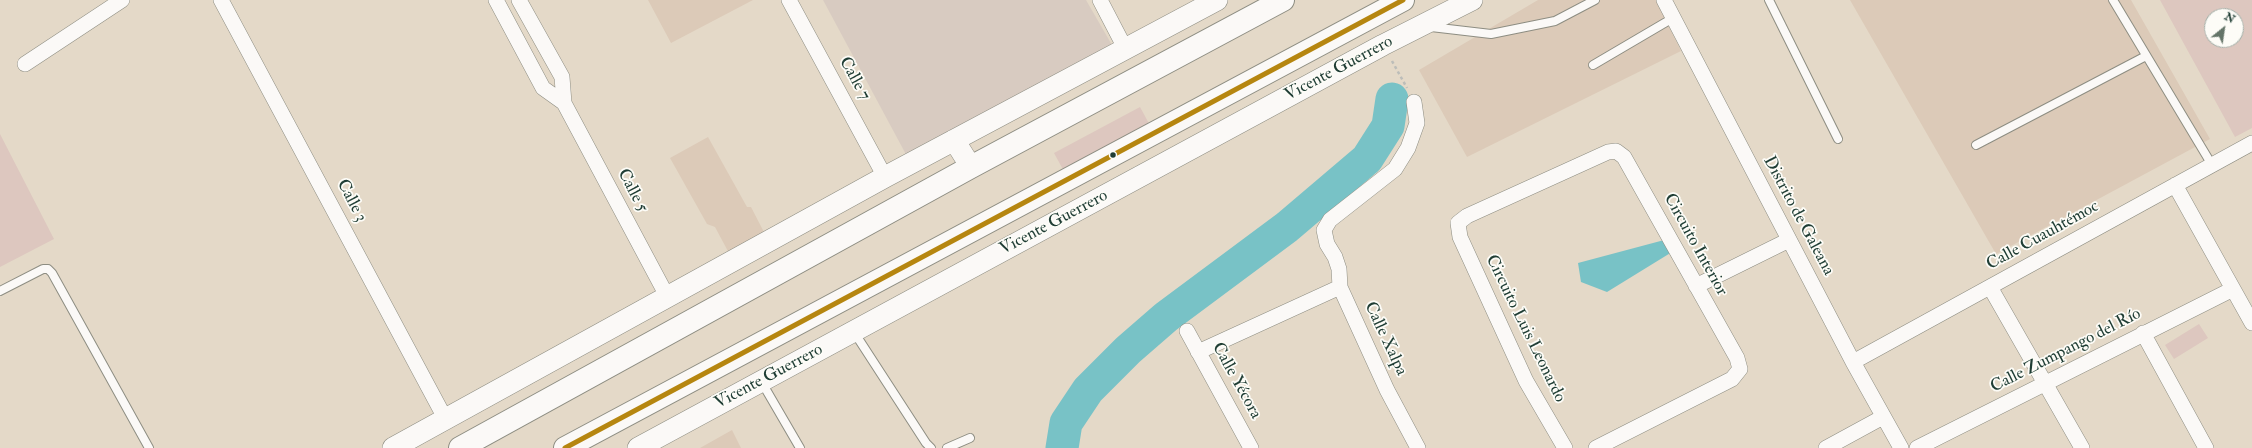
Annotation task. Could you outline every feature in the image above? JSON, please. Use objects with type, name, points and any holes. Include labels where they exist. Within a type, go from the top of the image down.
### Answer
[{"type":"main road","points":[[402,446],[667,296],[886,176],[1126,50],[1217,0]]},
{"type":"main road","points":[[460,448],[971,167],[1283,0]]},
{"type":"main road","points":[[565,448],[1403,0]]},
{"type":"main road","name":"Vicente Guerrero","points":[[638,448],[1383,45],[1472,0]]},
{"type":"main road","points":[[954,140],[971,167]]},
{"type":"street","points":[[25,64],[122,0]]},
{"type":"street","name":"Calle 3","points":[[221,0],[446,420]]},
{"type":"street","name":"Calle 5","points":[[496,0],[543,88],[564,103]]},
{"type":"street","name":"Calle 5","points":[[519,0],[562,77],[564,103],[667,296]]},
{"type":"street","name":"Calle 7","points":[[789,0],[886,176]]},
{"type":"street","points":[[1100,0],[1126,50]]},
{"type":"street","name":"Distrito de Galeana","points":[[1664,0],[1853,362],[1901,448]]},
{"type":"street","name":"Calle Xalpa","points":[[1414,102],[1417,123],[1408,148],[1395,169],[1330,220],[1324,230],[1327,244],[1335,257],[1339,269],[1340,287],[1387,390],[1418,448]]},
{"type":"street","name":"Calle Cuauhtémoc","points":[[1853,362],[2252,143]]},
{"type":"street","name":"Circuito Interior","points":[[1458,223],[1467,216],[1608,152],[1616,151],[1624,157],[1737,358],[1740,369],[1732,379],[1596,448]]},
{"type":"street","points":[[2175,185],[2252,323]]},
{"type":"street","name":"Circuito Luis Leonardo","points":[[1458,223],[1460,237],[1526,381],[1564,448]]},
{"type":"street","points":[[1696,286],[1789,240]]},
{"type":"street","points":[[1198,352],[1340,287]]},
{"type":"street","points":[[1990,287],[2082,448]]},
{"type":"street","name":"Calle Zumpango del Río","points":[[1917,448],[2233,289]]},
{"type":"street","name":"Calle Yécora","points":[[1187,331],[1251,448]]},
{"type":"street","points":[[2143,333],[2206,448]]},
{"type":"street","points":[[1826,448],[1883,417]]},
{"type":"lane","points":[[1422,26],[1491,34],[1554,21],[1595,0]]},
{"type":"lane","points":[[1769,0],[1838,139]]},
{"type":"lane","points":[[2113,0],[2212,165]]},
{"type":"lane","points":[[1593,65],[1674,18]]},
{"type":"lane","points":[[1976,145],[2146,56]]},
{"type":"lane","points":[[0,291],[43,268],[48,269],[52,273],[149,448]]},
{"type":"lane","points":[[854,331],[926,443],[931,448]]},
{"type":"lane","points":[[761,381],[800,448]]},
{"type":"lane","points":[[947,448],[970,438]]},
{"type":"path","points":[[1383,45],[1414,102]]},
{"type":"shaded area","points":[[648,0],[753,0],[671,43]]},
{"type":"shaded area","points":[[823,0],[1086,0],[1116,52],[909,160]]},
{"type":"shaded area","points":[[1538,0],[1656,0],[1681,51],[1467,157],[1419,70]]},
{"type":"shaded area","points":[[1850,0],[2131,0],[2210,139],[1996,254]]},
{"type":"shaded area","points":[[708,137],[747,207],[751,207],[766,236],[730,255],[715,227],[707,224],[670,158]]},
{"type":"shaded area","points":[[732,430],[741,448],[700,448]]},
{"type":"water","points":[[1668,239],[1672,252],[1607,292],[1581,282],[1578,263]]},
{"type":"building","points":[[2160,0],[2252,0],[2252,128],[2235,137]]},
{"type":"building","points":[[1140,107],[1152,129],[1066,175],[1054,153]]},
{"type":"building","points":[[0,134],[54,239],[0,267]]},
{"type":"building","points":[[2199,324],[2208,338],[2174,359],[2165,345]]},
{"type":"waterway","points":[[1062,448],[1066,423],[1088,390],[1128,350],[1166,317],[1287,227],[1367,159],[1388,126],[1392,99]]},
{"type":"transit line","points":[[565,448],[1403,0]]}]
